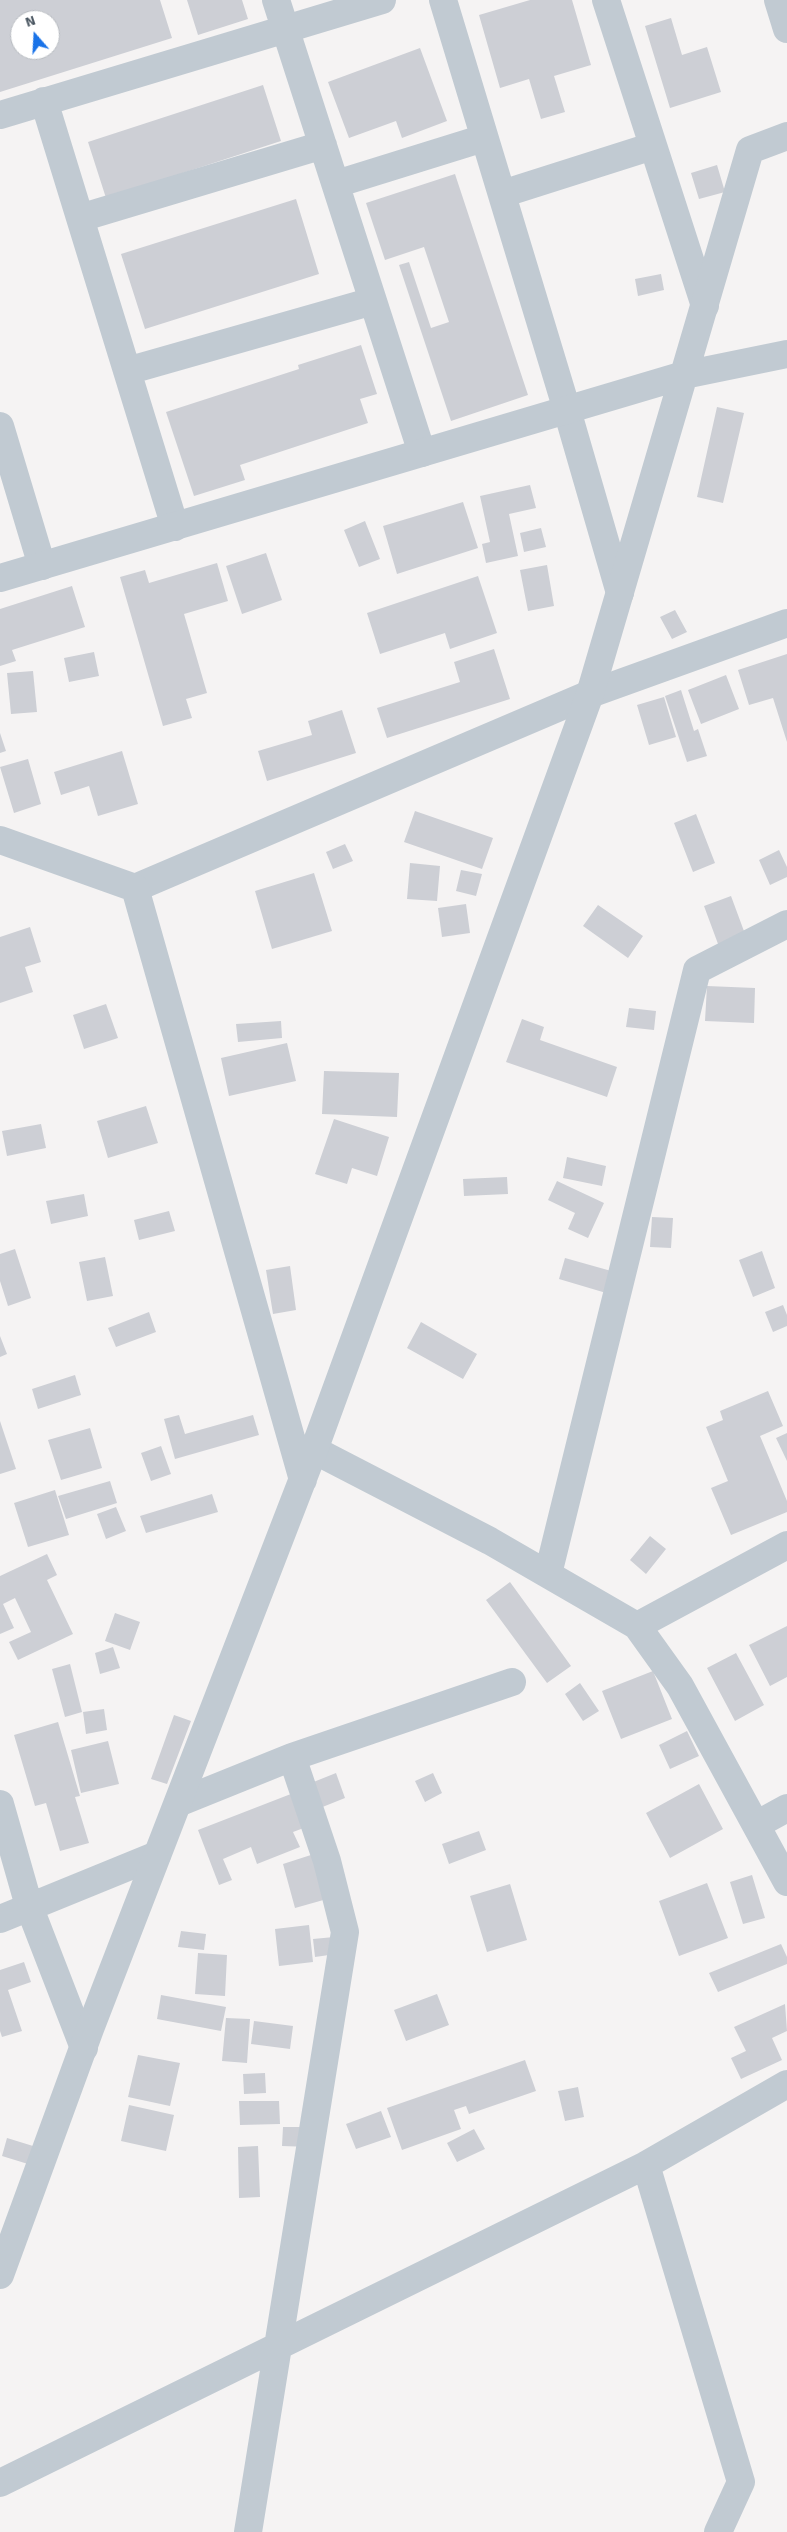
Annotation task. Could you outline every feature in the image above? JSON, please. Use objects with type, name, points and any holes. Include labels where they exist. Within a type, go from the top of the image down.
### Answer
[{"type":"street","points":[[276,0],[422,453]]},
{"type":"street","points":[[0,115],[382,0]]},
{"type":"street","points":[[443,0],[567,410],[620,594]]},
{"type":"street","points":[[606,0],[705,306]]},
{"type":"street","points":[[778,0],[787,29]]},
{"type":"street","points":[[44,101],[175,526]]},
{"type":"street","points":[[0,2275],[84,2048],[303,1480],[590,694],[750,150],[787,136]]},
{"type":"street","points":[[336,184],[484,138]]},
{"type":"street","points":[[80,218],[323,145]]},
{"type":"street","points":[[502,194],[653,146]]},
{"type":"street","points":[[127,371],[373,301]]},
{"type":"street","points":[[0,578],[684,375],[787,354]]},
{"type":"street","points":[[0,426],[42,566]]},
{"type":"street","points":[[0,840],[135,888],[590,694],[787,623]]},
{"type":"street","points":[[135,888],[303,1480]]},
{"type":"street","points":[[548,1574],[698,970],[787,924]]},
{"type":"street","points":[[314,1450],[490,1541],[637,1626],[680,1686],[787,1882]]},
{"type":"street","points":[[637,1626],[787,1545]]},
{"type":"street","points":[[178,1803],[292,1757],[512,1682]]},
{"type":"street","points":[[248,2532],[345,1932],[328,1861],[292,1757]]},
{"type":"street","points":[[0,1804],[29,1906],[84,2048]]},
{"type":"street","points":[[756,1825],[787,1808]]},
{"type":"street","points":[[0,1919],[158,1855]]},
{"type":"street","points":[[0,2483],[646,2165],[787,2084]]},
{"type":"street","points":[[646,2165],[741,2482],[718,2532]]},
{"type":"building","points":[[0,0],[160,0],[172,38],[0,92]]},
{"type":"building","points":[[187,0],[242,0],[248,19],[198,35]]},
{"type":"building","points":[[530,0],[572,0],[591,65],[554,76],[565,112],[541,119],[529,79],[500,88],[479,15]]},
{"type":"building","points":[[671,18],[682,55],[707,47],[721,92],[670,108],[645,26]]},
{"type":"building","points":[[420,48],[447,121],[402,138],[396,121],[349,138],[328,82]]},
{"type":"building","points":[[263,85],[281,141],[106,198],[88,142]]},
{"type":"building","points":[[717,165],[725,192],[699,199],[691,173]]},
{"type":"building","points":[[455,174],[528,395],[451,421],[399,265],[409,262],[431,328],[449,322],[424,247],[385,260],[366,203]]},
{"type":"building","points":[[296,199],[319,274],[145,329],[121,254]]},
{"type":"building","points":[[661,274],[664,290],[638,296],[635,279]]},
{"type":"building","points":[[361,345],[377,394],[360,399],[368,423],[240,465],[245,480],[194,496],[166,412],[299,369],[298,365]]},
{"type":"building","points":[[717,407],[744,413],[723,503],[697,497]]},
{"type":"building","points":[[530,485],[536,508],[509,514],[518,556],[486,563],[482,544],[490,542],[480,496]]},
{"type":"building","points":[[463,502],[478,548],[397,574],[383,526]]},
{"type":"building","points":[[365,521],[380,559],[359,567],[344,530]]},
{"type":"building","points":[[541,528],[546,547],[524,552],[520,533]]},
{"type":"building","points":[[266,553],[282,600],[242,614],[226,566]]},
{"type":"building","points":[[217,563],[228,601],[184,614],[207,693],[186,699],[192,718],[163,726],[120,577],[145,570],[149,583]]},
{"type":"building","points":[[547,565],[554,606],[528,611],[520,570]]},
{"type":"building","points":[[478,576],[497,633],[450,649],[445,633],[380,654],[367,613]]},
{"type":"building","points":[[72,586],[85,627],[12,650],[16,661],[0,666],[0,609]]},
{"type":"building","points":[[675,610],[687,632],[672,639],[660,617]]},
{"type":"building","points":[[494,649],[510,699],[387,738],[377,708],[460,682],[454,662]]},
{"type":"building","points":[[94,652],[99,676],[69,682],[64,658]]},
{"type":"building","points":[[787,654],[787,742],[773,698],[749,705],[738,670]]},
{"type":"building","points":[[33,671],[37,712],[11,714],[7,673]]},
{"type":"building","points":[[726,675],[739,709],[701,724],[688,690]]},
{"type":"building","points":[[681,690],[694,731],[698,729],[707,756],[687,762],[665,696]]},
{"type":"building","points":[[664,697],[676,737],[649,745],[637,705]]},
{"type":"building","points":[[342,710],[356,753],[267,781],[258,751],[312,735],[308,721]]},
{"type":"building","points":[[0,733],[6,751],[0,753]]},
{"type":"building","points":[[122,751],[138,804],[98,816],[89,786],[61,795],[54,772]]},
{"type":"building","points":[[28,759],[41,804],[14,813],[0,767]]},
{"type":"building","points":[[415,811],[493,838],[482,869],[404,842]]},
{"type":"building","points":[[696,814],[715,863],[693,872],[674,823]]},
{"type":"building","points":[[345,844],[353,861],[333,869],[326,852]]},
{"type":"building","points":[[779,850],[787,867],[787,877],[770,885],[759,860]]},
{"type":"building","points":[[410,863],[440,866],[437,901],[407,899]]},
{"type":"building","points":[[461,870],[482,874],[476,896],[456,891]]},
{"type":"building","points":[[314,873],[332,931],[272,949],[255,891]]},
{"type":"building","points":[[731,896],[748,942],[721,952],[704,906]]},
{"type":"building","points":[[466,904],[470,933],[442,937],[438,908]]},
{"type":"building","points":[[598,905],[643,936],[628,958],[583,926]]},
{"type":"building","points":[[30,927],[41,962],[25,967],[33,992],[0,1003],[0,937]]},
{"type":"building","points":[[707,986],[755,988],[754,1023],[705,1021]]},
{"type":"building","points":[[106,1004],[118,1038],[84,1049],[73,1015]]},
{"type":"building","points":[[629,1008],[656,1011],[654,1030],[626,1027]]},
{"type":"building","points":[[522,1019],[544,1027],[540,1040],[617,1067],[607,1097],[506,1062]]},
{"type":"building","points":[[281,1021],[282,1038],[238,1042],[236,1024]]},
{"type":"building","points":[[287,1043],[296,1081],[229,1096],[221,1058]]},
{"type":"building","points":[[324,1071],[399,1073],[397,1117],[322,1114]]},
{"type":"building","points":[[146,1106],[158,1143],[108,1158],[97,1121]]},
{"type":"building","points":[[334,1119],[389,1137],[377,1176],[352,1168],[347,1184],[315,1174]]},
{"type":"building","points":[[41,1124],[46,1148],[7,1156],[2,1131]]},
{"type":"building","points":[[567,1157],[606,1166],[602,1186],[563,1178]]},
{"type":"building","points":[[507,1177],[508,1194],[464,1196],[463,1179]]},
{"type":"building","points":[[557,1181],[604,1203],[588,1238],[568,1229],[575,1213],[548,1200]]},
{"type":"building","points":[[84,1194],[88,1216],[51,1224],[46,1201]]},
{"type":"building","points":[[169,1211],[175,1231],[139,1240],[134,1220]]},
{"type":"building","points":[[652,1217],[673,1218],[671,1248],[650,1247]]},
{"type":"building","points":[[15,1249],[31,1298],[8,1306],[0,1281],[0,1254]]},
{"type":"building","points":[[762,1251],[775,1288],[753,1297],[739,1260]]},
{"type":"building","points":[[105,1257],[113,1296],[87,1301],[79,1262]]},
{"type":"building","points":[[565,1258],[629,1276],[623,1298],[559,1279]]},
{"type":"building","points":[[290,1266],[296,1310],[273,1314],[266,1270]]},
{"type":"building","points":[[783,1305],[787,1315],[787,1326],[773,1332],[765,1312]]},
{"type":"building","points":[[149,1312],[156,1332],[116,1347],[108,1328]]},
{"type":"building","points":[[421,1322],[477,1354],[463,1379],[407,1348]]},
{"type":"building","points":[[0,1336],[7,1354],[0,1357]]},
{"type":"building","points":[[75,1375],[81,1395],[38,1409],[32,1389]]},
{"type":"building","points":[[768,1391],[783,1426],[760,1436],[787,1501],[787,1512],[731,1535],[711,1488],[728,1481],[706,1427],[723,1420],[720,1411]]},
{"type":"building","points":[[179,1415],[185,1434],[253,1415],[259,1435],[175,1459],[164,1419]]},
{"type":"building","points":[[0,1421],[16,1469],[0,1474]]},
{"type":"building","points":[[90,1428],[102,1468],[61,1480],[48,1440]]},
{"type":"building","points":[[787,1433],[787,1461],[776,1438]]},
{"type":"building","points":[[161,1446],[171,1474],[151,1481],[141,1453]]},
{"type":"building","points":[[110,1481],[117,1503],[66,1519],[58,1496]]},
{"type":"building","points":[[55,1490],[69,1535],[28,1547],[14,1503]]},
{"type":"building","points":[[212,1494],[218,1512],[146,1533],[140,1516]]},
{"type":"building","points":[[116,1507],[126,1531],[106,1539],[97,1514]]},
{"type":"building","points":[[650,1536],[666,1549],[646,1574],[630,1560]]},
{"type":"building","points":[[47,1554],[57,1575],[47,1580],[73,1634],[18,1660],[9,1642],[31,1632],[15,1598],[3,1604],[14,1628],[0,1634],[0,1576]]},
{"type":"building","points":[[510,1582],[571,1666],[547,1683],[486,1600]]},
{"type":"building","points":[[115,1613],[140,1622],[130,1650],[105,1641]]},
{"type":"building","points":[[787,1626],[787,1677],[770,1686],[749,1645]]},
{"type":"building","points":[[113,1647],[120,1668],[100,1674],[95,1653]]},
{"type":"building","points":[[736,1653],[764,1705],[735,1721],[707,1668]]},
{"type":"building","points":[[70,1664],[82,1712],[65,1717],[52,1669]]},
{"type":"building","points":[[653,1671],[672,1719],[621,1739],[602,1691]]},
{"type":"building","points":[[580,1683],[599,1711],[583,1721],[565,1694]]},
{"type":"building","points":[[104,1709],[107,1730],[86,1734],[83,1712]]},
{"type":"building","points":[[174,1715],[191,1721],[167,1784],[151,1779]]},
{"type":"building","points":[[58,1722],[80,1796],[75,1797],[89,1843],[60,1851],[46,1803],[35,1806],[14,1735]]},
{"type":"building","points":[[687,1731],[699,1756],[670,1769],[659,1745]]},
{"type":"building","points":[[108,1741],[119,1784],[81,1793],[71,1750]]},
{"type":"building","points":[[336,1773],[345,1798],[320,1808],[311,1783]]},
{"type":"building","points":[[433,1773],[442,1793],[425,1802],[415,1781]]},
{"type":"building","points":[[699,1784],[723,1829],[670,1858],[646,1813]]},
{"type":"building","points":[[296,1792],[309,1826],[293,1832],[300,1847],[257,1864],[251,1847],[223,1859],[232,1880],[219,1885],[198,1830]]},
{"type":"building","points":[[479,1831],[486,1850],[449,1864],[442,1844]]},
{"type":"building","points":[[314,1854],[327,1899],[295,1908],[283,1864]]},
{"type":"building","points":[[752,1875],[765,1918],[743,1924],[730,1882]]},
{"type":"building","points":[[707,1883],[728,1938],[679,1956],[659,1901]]},
{"type":"building","points":[[510,1884],[527,1940],[487,1952],[470,1896]]},
{"type":"building","points":[[309,1925],[313,1962],[279,1966],[275,1929]]},
{"type":"building","points":[[181,1931],[206,1934],[204,1950],[178,1947]]},
{"type":"building","points":[[334,1937],[336,1954],[315,1957],[313,1939]]},
{"type":"building","points":[[781,1944],[787,1957],[787,1964],[718,1992],[709,1973]]},
{"type":"building","points":[[198,1953],[227,1955],[225,1996],[195,1994]]},
{"type":"building","points":[[24,1962],[31,1982],[8,1990],[22,2031],[2,2037],[0,2031],[0,1970]]},
{"type":"building","points":[[437,1994],[449,2025],[406,2041],[394,2010]]},
{"type":"building","points":[[161,1995],[226,2007],[221,2031],[157,2019]]},
{"type":"building","points":[[785,2004],[787,2031],[772,2038],[782,2060],[741,2079],[731,2058],[746,2051],[734,2027]]},
{"type":"building","points":[[226,2018],[250,2019],[247,2063],[222,2061]]},
{"type":"building","points":[[254,2021],[293,2026],[290,2049],[251,2044]]},
{"type":"building","points":[[138,2055],[180,2063],[170,2106],[128,2097]]},
{"type":"building","points":[[525,2060],[536,2091],[469,2114],[466,2106],[454,2110],[461,2129],[402,2150],[387,2108]]},
{"type":"building","points":[[265,2073],[266,2093],[244,2094],[243,2074]]},
{"type":"building","points":[[578,2087],[584,2117],[565,2121],[558,2091]]},
{"type":"building","points":[[239,2101],[279,2101],[280,2124],[240,2125]]},
{"type":"building","points":[[129,2105],[174,2115],[166,2151],[121,2141]]},
{"type":"building","points":[[381,2111],[391,2137],[356,2149],[346,2124]]},
{"type":"building","points":[[283,2127],[312,2127],[311,2147],[282,2146]]},
{"type":"building","points":[[474,2129],[485,2149],[457,2162],[447,2143]]},
{"type":"building","points":[[7,2138],[33,2146],[28,2164],[2,2156]]},
{"type":"building","points":[[258,2146],[260,2197],[239,2198],[238,2147]]}]
